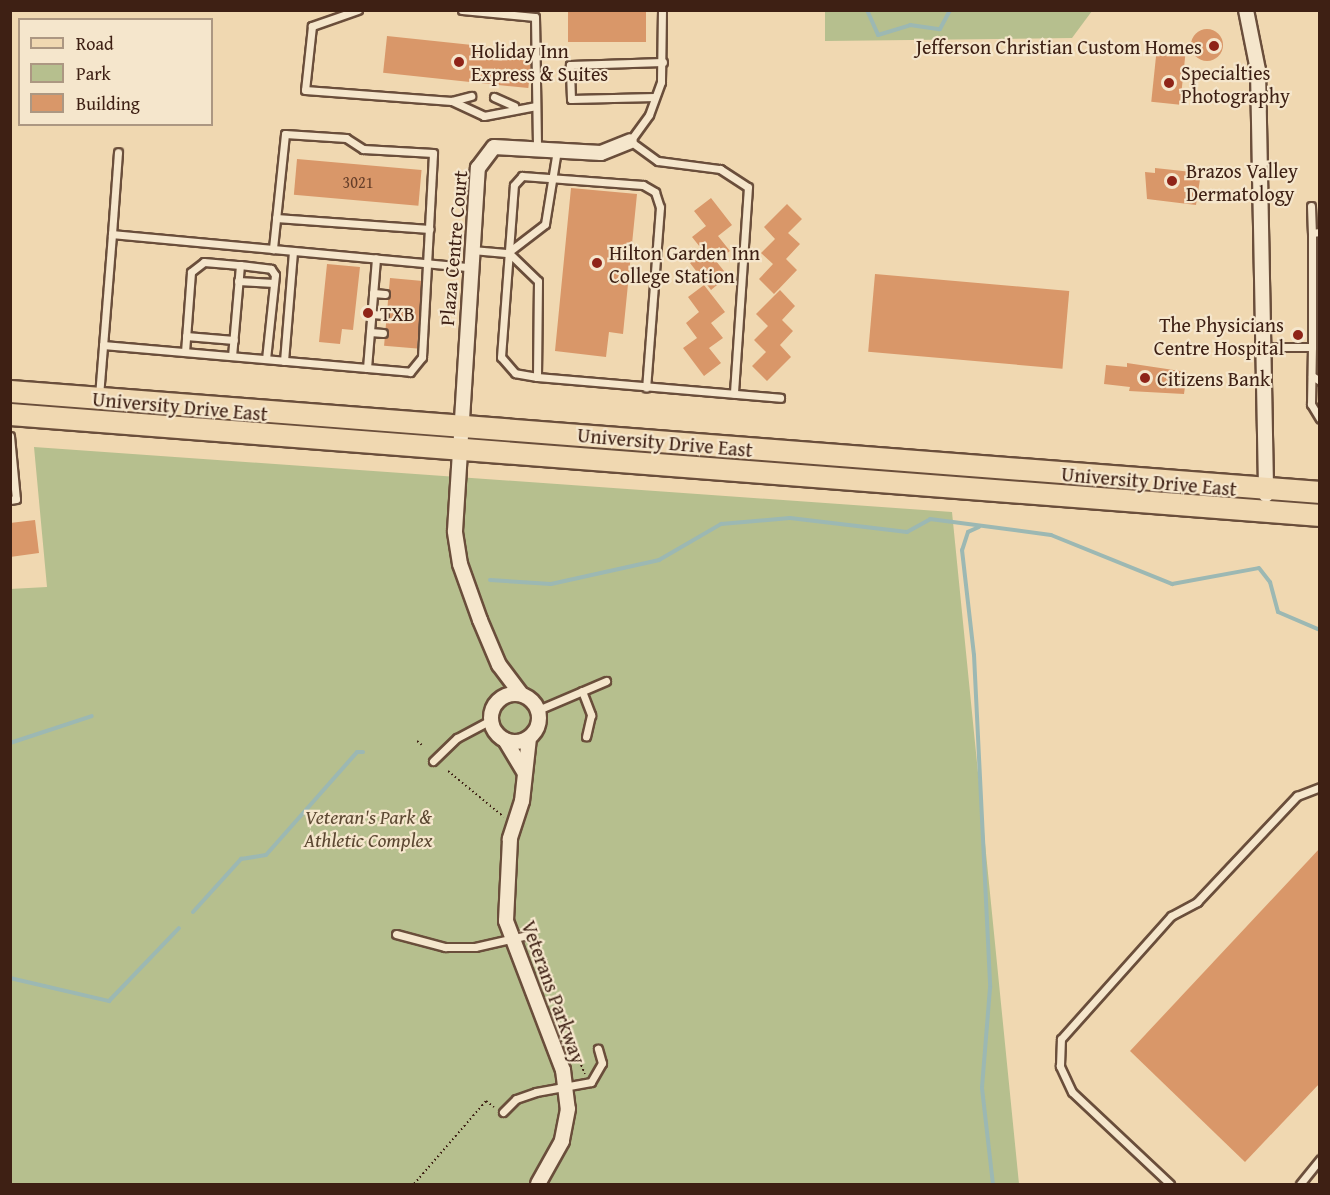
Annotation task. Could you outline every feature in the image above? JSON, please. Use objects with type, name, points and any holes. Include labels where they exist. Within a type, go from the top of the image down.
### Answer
[{"type":"main road","name":"University Drive East","points":[[10,391],[1266,490],[1320,492]]},
{"type":"main road","name":"University Drive East","points":[[10,414],[1320,515]]},
{"type":"street","points":[[1246,10],[1258,70],[1265,347],[1265,512]]},
{"type":"street","name":"Plaza Centre Court","points":[[457,449],[481,158],[494,147],[600,153],[630,141]]},
{"type":"street","points":[[457,449],[460,564],[499,665],[521,694],[538,710],[538,725],[530,738],[505,740]]},
{"type":"street","points":[[499,665],[498,700],[491,720],[524,772]]},
{"type":"street","points":[[498,700],[521,694]]},
{"type":"street","name":"Veterans Parkway","points":[[530,738],[506,882],[510,938],[566,1089],[568,1109],[562,1141],[538,1185]]},
{"type":"lane","points":[[358,10],[312,26],[305,90],[452,101],[471,96]]},
{"type":"lane","points":[[462,10],[535,14],[537,149]]},
{"type":"lane","points":[[662,10],[663,62],[655,97],[630,141],[658,161],[720,169],[748,187],[734,394]]},
{"type":"lane","points":[[655,97],[571,99],[570,65],[663,62]]},
{"type":"lane","points":[[494,97],[514,106]]},
{"type":"lane","points":[[452,101],[484,116],[514,106],[536,106]]},
{"type":"lane","points":[[103,345],[410,372],[422,357],[433,153],[363,149],[346,138],[285,134],[273,249]]},
{"type":"lane","points":[[472,250],[509,253],[545,224],[557,150]]},
{"type":"lane","points":[[99,399],[117,152]]},
{"type":"lane","points":[[646,387],[659,199],[643,185],[553,178],[517,179],[501,357],[515,373],[646,387],[780,398]]},
{"type":"lane","points":[[1311,206],[1316,232],[1311,404],[1320,419]]},
{"type":"lane","points":[[276,218],[430,229]]},
{"type":"lane","points":[[112,234],[471,267]]},
{"type":"lane","points":[[284,361],[293,251]]},
{"type":"lane","points":[[509,253],[541,290],[537,376]]},
{"type":"lane","points":[[367,368],[376,258]]},
{"type":"lane","points":[[185,352],[191,272],[204,262],[240,265],[271,269],[274,283],[266,359]]},
{"type":"lane","points":[[232,356],[240,265]]},
{"type":"lane","points":[[238,281],[274,283]]},
{"type":"lane","points":[[373,293],[385,294]]},
{"type":"lane","points":[[417,297],[426,298]]},
{"type":"lane","points":[[372,314],[384,315]]},
{"type":"lane","points":[[415,317],[424,318]]},
{"type":"lane","points":[[370,332],[383,333]]},
{"type":"lane","points":[[186,336],[234,340]]},
{"type":"lane","points":[[414,336],[423,337]]},
{"type":"lane","points":[[1265,347],[1312,347]]},
{"type":"lane","points":[[1312,376],[1320,381]]},
{"type":"lane","points":[[10,436],[12,480],[16,499],[10,500]]},
{"type":"lane","points":[[538,710],[606,681]]},
{"type":"lane","points":[[582,691],[591,715],[586,736]]},
{"type":"lane","points":[[433,762],[457,738],[491,720]]},
{"type":"lane","points":[[1170,1185],[1072,1092],[1059,1066],[1061,1039],[1171,916],[1197,902],[1297,796],[1320,787]]},
{"type":"lane","points":[[396,934],[445,947],[475,947],[528,935]]},
{"type":"lane","points":[[503,1112],[516,1099],[566,1089],[599,1074],[598,1049]]},
{"type":"lane","points":[[1300,1185],[1320,1159]]},
{"type":"path","points":[[417,741],[422,745]]},
{"type":"path","points":[[448,771],[506,818]]},
{"type":"path","points":[[562,1040],[569,1036],[585,1074]]},
{"type":"path","points":[[414,1185],[486,1101],[498,1104]]},
{"type":"green space","points":[[825,10],[1092,11],[1072,38],[825,41]]},
{"type":"green space","name":"Veteran's Park & Athletic Complex","points":[[34,447],[952,512],[1019,1184],[11,1184],[10,589],[47,587]]},
{"type":"building","points":[[568,10],[646,10],[646,42],[568,42]]},
{"type":"building","points":[[1207,29],[1218,34],[1223,45],[1218,56],[1207,61],[1196,56],[1191,45],[1196,34]]},
{"type":"building","name":"Holiday Inn Express & Suites","points":[[387,36],[532,51],[528,88],[383,73]]},
{"type":"building","name":"Specialties Photography","points":[[1157,47],[1186,50],[1180,105],[1151,102]]},
{"type":"building","points":[[297,159],[422,170],[418,206],[294,195]]},
{"type":"building","name":"Brazos Valley Dermatology","points":[[1155,168],[1201,173],[1196,205],[1147,199],[1145,172],[1155,173]]},
{"type":"building","name":"Hilton Garden Inn College Station","points":[[571,188],[637,194],[623,334],[609,332],[606,357],[555,351]]},
{"type":"building","points":[[711,198],[732,225],[718,236],[730,251],[716,261],[728,276],[711,290],[690,263],[704,252],[692,237],[706,226],[694,211]]},
{"type":"building","points":[[787,204],[802,219],[788,233],[800,244],[786,259],[797,270],[774,294],[759,279],[773,264],[761,253],[775,239],[764,227]]},
{"type":"building","points":[[327,264],[360,267],[353,330],[342,329],[340,344],[319,342]]},
{"type":"building","points":[[875,274],[1069,291],[1062,369],[868,352]]},
{"type":"building","points":[[390,278],[423,281],[417,349],[384,346]]},
{"type":"building","points":[[704,285],[725,312],[711,323],[723,338],[709,348],[721,363],[704,376],[683,348],[697,338],[686,323],[699,312],[688,297]]},
{"type":"building","points":[[780,290],[795,306],[782,320],[793,331],[780,345],[791,357],[767,381],[752,366],[766,352],[754,340],[768,326],[756,314]]},
{"type":"building","name":"Citizens Bank","points":[[1127,363],[1187,372],[1184,394],[1129,391],[1130,387],[1104,384],[1106,365],[1127,367]]},
{"type":"building","points":[[35,520],[39,553],[10,557],[10,523]]},
{"type":"building","points":[[1320,848],[1320,1083],[1245,1162],[1130,1051]]},
{"type":"waterway","points":[[867,10],[878,35],[910,25],[940,29],[950,10]]},
{"type":"waterway","points":[[1065,10],[1073,10]]},
{"type":"waterway","points":[[490,580],[551,584],[659,560],[721,524],[790,518],[907,532],[930,519],[1051,535],[1172,584],[1259,568],[1270,582],[1278,612],[1320,630]]},
{"type":"waterway","points":[[979,527],[968,532],[962,550],[974,655],[990,988],[982,1088],[993,1184]]},
{"type":"waterway","points":[[10,743],[92,716]]},
{"type":"waterway","points":[[193,912],[241,859],[266,855],[357,752],[363,752]]},
{"type":"waterway","points":[[10,978],[109,1001],[179,928]]},
{"type":"place","name":"Jefferson Christian Custom Homes","points":[[1214,46]]},
{"type":"place","name":"Holiday Inn Express & Suites","points":[[459,62]]},
{"type":"place","name":"Specialties Photography","points":[[1169,83]]},
{"type":"place","name":"Brazos Valley Dermatology","points":[[1172,181]]},
{"type":"place","name":"Hilton Garden Inn College Station","points":[[597,263]]},
{"type":"place","name":"TXB","points":[[368,313]]},
{"type":"place","name":"The Physicians Centre Hospital","points":[[1298,335]]},
{"type":"place","name":"Citizens Bank","points":[[1145,378]]}]
